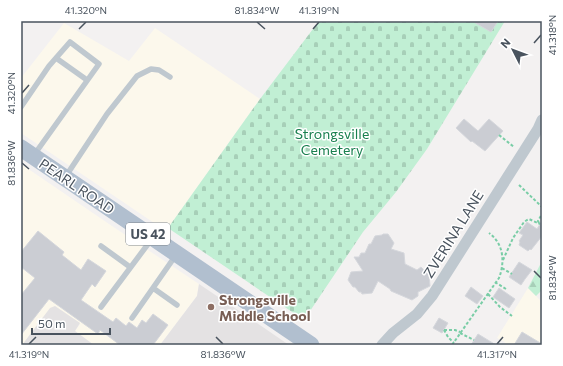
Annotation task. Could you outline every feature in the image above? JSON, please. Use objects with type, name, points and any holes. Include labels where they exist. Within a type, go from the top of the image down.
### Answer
[{"type":"main road","name":"PEARL ROAD","points":[[27,152],[311,345]]},
{"type":"street","name":"ZVERINA LANE","points":[[382,345],[393,333],[417,314],[432,296],[541,125]]},
{"type":"lane","points":[[21,107],[49,66],[70,42],[99,64],[27,152]]},
{"type":"lane","points":[[56,58],[87,80]]},
{"type":"lane","points":[[64,178],[107,114],[136,76],[151,69],[159,70],[170,76]]},
{"type":"lane","points":[[102,307],[153,237]]},
{"type":"lane","points":[[101,246],[130,268]]},
{"type":"lane","points":[[132,318],[177,254]]},
{"type":"lane","points":[[153,288],[177,305]]},
{"type":"path","points":[[499,135],[514,146]]},
{"type":"path","points":[[519,185],[542,207]]},
{"type":"path","points":[[502,262],[507,253],[510,241],[524,222],[529,219],[540,224],[538,221],[542,214]]},
{"type":"path","points":[[474,340],[460,333],[455,330],[444,330],[453,344],[460,333],[498,278],[502,268],[502,253],[499,245],[489,233]]},
{"type":"path","points":[[502,268],[512,274]]},
{"type":"path","points":[[495,282],[506,289]]},
{"type":"path","points":[[487,294],[512,316]]},
{"type":"shaded area","points":[[64,23],[129,61],[155,28],[260,99],[166,231],[21,133],[21,78]]},
{"type":"shaded area","points":[[21,164],[199,284],[197,296],[160,345],[94,345],[75,331],[80,324],[21,345]]},
{"type":"shaded area","name":"Strongsville Middle School","points":[[199,284],[289,345],[160,345],[197,296]]},
{"type":"shaded area","points":[[528,288],[542,302],[542,345],[504,345],[505,342],[497,338]]},
{"type":"shaded area","points":[[55,306],[80,323],[75,331],[94,345],[22,345],[50,308]]},
{"type":"green space","name":"Strongsville Cemetery","points":[[319,21],[505,21],[427,149],[396,192],[363,232],[304,320],[168,228],[260,99]]},
{"type":"green space","points":[[542,261],[542,290],[536,296],[528,288]]},
{"type":"building","points":[[472,21],[498,21],[491,32]]},
{"type":"building","points":[[464,119],[478,131],[489,119],[503,131],[485,151],[472,141],[471,142],[456,128]]},
{"type":"building","points":[[542,221],[542,236],[531,250],[530,249],[528,251],[519,245],[519,241],[523,235],[519,233],[527,222],[537,229]]},
{"type":"building","points":[[38,231],[64,252],[62,255],[81,270],[88,259],[106,271],[95,287],[92,284],[81,300],[113,322],[116,318],[126,326],[129,322],[137,328],[142,320],[146,323],[153,314],[168,325],[153,345],[120,345],[100,330],[98,334],[49,299],[21,335],[21,295],[35,278],[21,267],[21,252]]},
{"type":"building","points":[[388,234],[394,243],[391,249],[404,253],[405,264],[417,270],[421,267],[429,275],[430,286],[418,292],[418,296],[412,300],[391,291],[378,281],[372,293],[362,294],[355,287],[353,287],[348,280],[351,272],[363,271],[354,257],[359,257],[361,253],[365,253],[375,236]]},
{"type":"building","points":[[519,262],[532,270],[521,285],[509,277]]},
{"type":"building","points":[[471,287],[483,296],[477,304],[465,296]]},
{"type":"building","points":[[499,288],[515,299],[509,308],[493,297]]},
{"type":"building","points":[[439,318],[448,323],[442,333],[433,328]]},
{"type":"building","points":[[522,332],[542,344],[542,345],[514,345]]},
{"type":"building","points":[[478,334],[496,345],[471,345]]},
{"type":"place","name":"Strongsville Middle School","points":[[211,307]]}]
